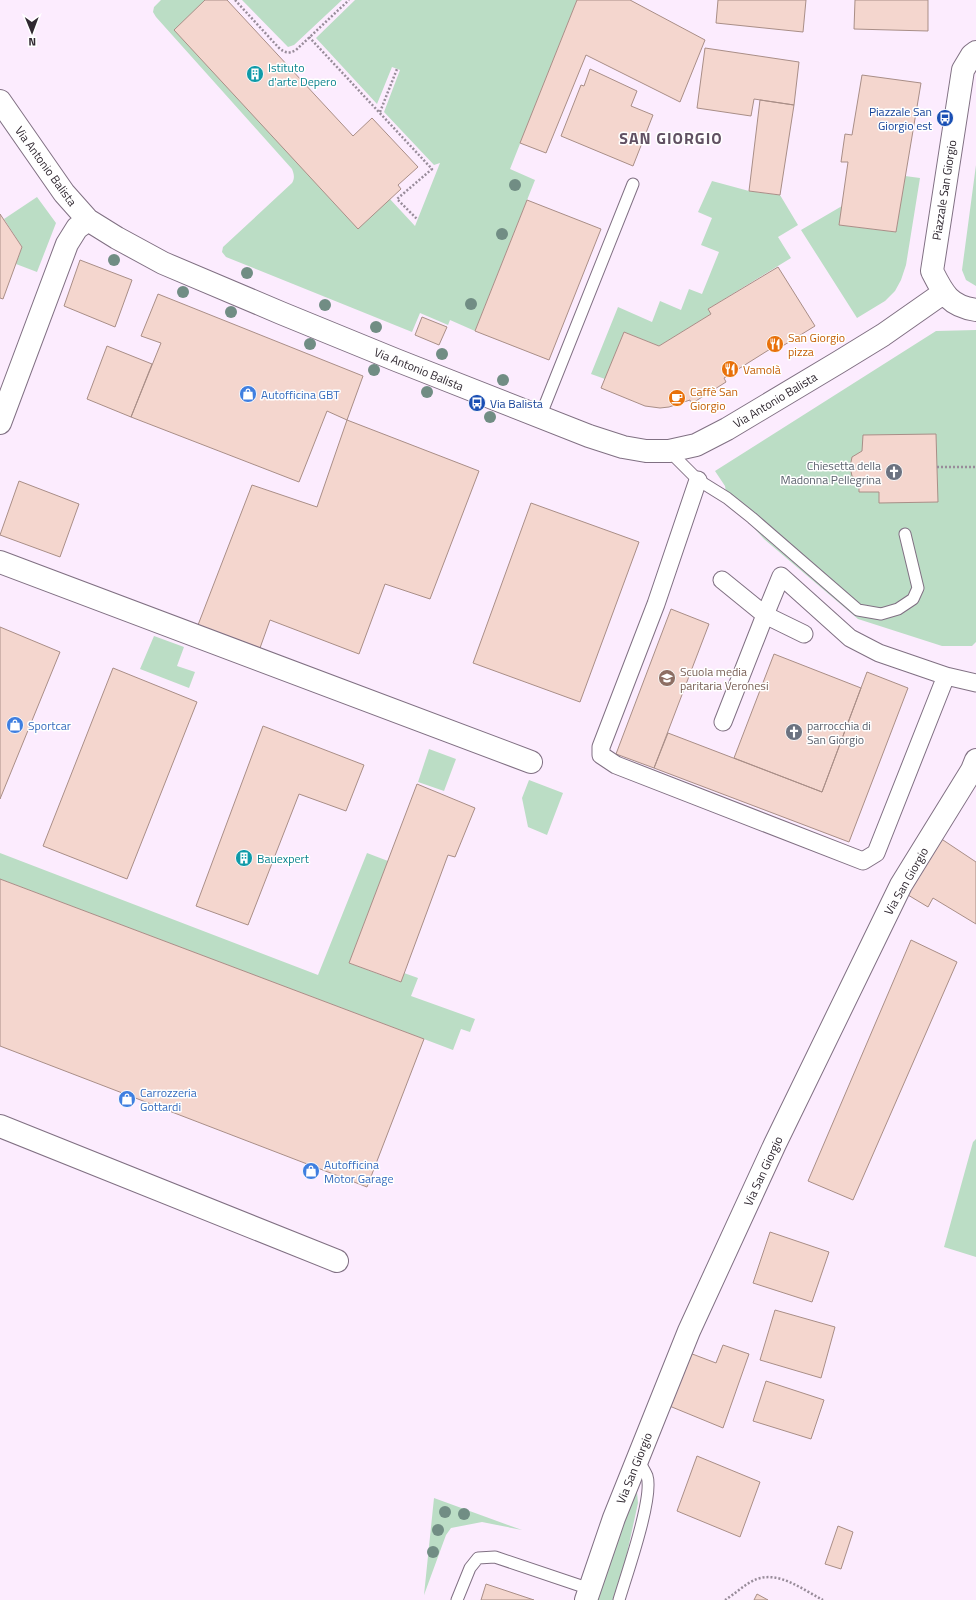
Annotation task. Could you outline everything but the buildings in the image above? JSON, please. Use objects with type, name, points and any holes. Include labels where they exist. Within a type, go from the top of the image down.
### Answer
[{"type":"street","name":"Piazzale San Giorgio","points":[[976,52],[972,55],[963,70],[932,271],[943,293],[958,305],[976,310]]},
{"type":"street","name":"Via Antonio Balista","points":[[0,101],[60,188],[88,220],[136,248],[171,266],[396,360],[540,417],[624,447],[646,451],[669,452],[696,445],[727,429],[883,335],[943,293]]},
{"type":"street","points":[[0,423],[67,244],[77,228],[88,220]]},
{"type":"street","points":[[698,480],[677,564],[601,746],[601,755],[616,765],[863,861],[876,852],[946,676]]},
{"type":"street","points":[[0,562],[531,762]]},
{"type":"street","points":[[723,722],[764,615],[782,576],[850,638],[874,656],[976,683]]},
{"type":"street","points":[[722,580],[764,615],[804,634]]},
{"type":"street","name":"Via San Giorgio","points":[[588,1595],[614,1518],[689,1331],[812,1068],[901,885],[972,770],[976,760]]},
{"type":"street","points":[[0,1126],[338,1261]]},
{"type":"lane","points":[[540,417],[633,184]]},
{"type":"lane","points":[[669,452],[698,480],[727,498],[752,518],[858,610],[881,614],[898,609],[913,599],[918,588],[905,534]]},
{"type":"lane","points":[[619,1600],[645,1510],[648,1491],[647,1477],[638,1459]]},
{"type":"lane","points":[[457,1600],[470,1568],[478,1558],[495,1557],[588,1595]]},
{"type":"path","points":[[235,0],[279,48],[285,52],[291,53],[349,0]]},
{"type":"path","points":[[309,37],[432,169],[397,200],[417,219]]},
{"type":"path","points":[[380,112],[397,69]]},
{"type":"path","points":[[937,467],[976,467]]},
{"type":"path","points":[[725,1600],[755,1580],[765,1577],[776,1577],[823,1600]]},
{"type":"green space","points":[[161,0],[205,0],[415,226],[440,163],[434,165],[384,112],[400,70],[392,67],[377,104],[316,38],[355,0],[577,0],[510,169],[535,180],[475,331],[450,320],[448,325],[420,313],[412,332],[226,257],[222,252],[223,247],[292,183],[294,178],[292,169],[156,17],[153,12],[154,7]]},
{"type":"green space","points":[[242,0],[342,0],[294,45],[288,47]]},
{"type":"green space","points":[[976,165],[976,286],[966,280],[962,270]]},
{"type":"green space","points":[[905,176],[920,178],[906,265],[901,280],[895,291],[885,301],[857,318],[801,230],[842,206],[839,225],[896,232]]},
{"type":"green space","points":[[712,181],[749,191],[780,195],[798,225],[778,237],[791,258],[708,309],[711,314],[659,346],[624,332],[605,379],[591,374],[618,307],[652,322],[660,301],[681,310],[689,289],[702,294],[719,252],[701,245],[712,218],[698,212]]},
{"type":"green space","points":[[37,197],[56,223],[37,272],[16,264],[22,247],[4,219]]},
{"type":"green space","points":[[976,330],[976,642],[972,646],[942,646],[858,619],[764,539],[727,498],[725,486],[715,471],[936,331]]},
{"type":"green space","points":[[154,636],[184,647],[177,666],[195,672],[189,688],[140,669]]},
{"type":"green space","points":[[429,749],[456,759],[444,791],[418,782]]},
{"type":"green space","points":[[529,780],[563,793],[547,835],[528,827],[522,798]]},
{"type":"green space","points":[[0,853],[318,975],[367,853],[388,861],[349,963],[400,982],[404,973],[418,978],[411,996],[475,1019],[470,1032],[461,1029],[453,1050],[0,879]]},
{"type":"green space","points":[[976,1139],[976,1257],[944,1247],[973,1142]]},
{"type":"green space","points":[[635,1487],[638,1503],[626,1558],[613,1600],[594,1600]]},
{"type":"green space","points":[[434,1498],[522,1530],[482,1522],[451,1528],[446,1535],[424,1595]]},
{"type":"place","name":"Istituto d'arte Depero","points":[[255,74]]},
{"type":"place","name":"Piazzale San Giorgio est","points":[[945,118]]},
{"type":"place","name":"San Giorgio pizza","points":[[775,344]]},
{"type":"place","name":"Vamolà","points":[[730,369]]},
{"type":"place","name":"Autofficina GBT","points":[[248,394]]},
{"type":"place","name":"Caffè San Giorgio","points":[[677,398]]},
{"type":"place","name":"Via Balista","points":[[477,403]]},
{"type":"place","name":"Chiesetta della Madonna Pellegrina","points":[[894,472]]},
{"type":"place","name":"Scuola media paritaria Veronesi","points":[[667,678]]},
{"type":"place","name":"Sportcar","points":[[15,725]]},
{"type":"place","name":"parrocchia di San Giorgio","points":[[794,732]]},
{"type":"place","name":"Bauexpert","points":[[244,858]]},
{"type":"place","name":"Carrozzeria Gottardi","points":[[127,1099]]},
{"type":"place","name":"Autofficina Motor Garage","points":[[311,1171]]},
{"type":"district","name":"SAN GIORGIO","points":[[671,138]]}]
